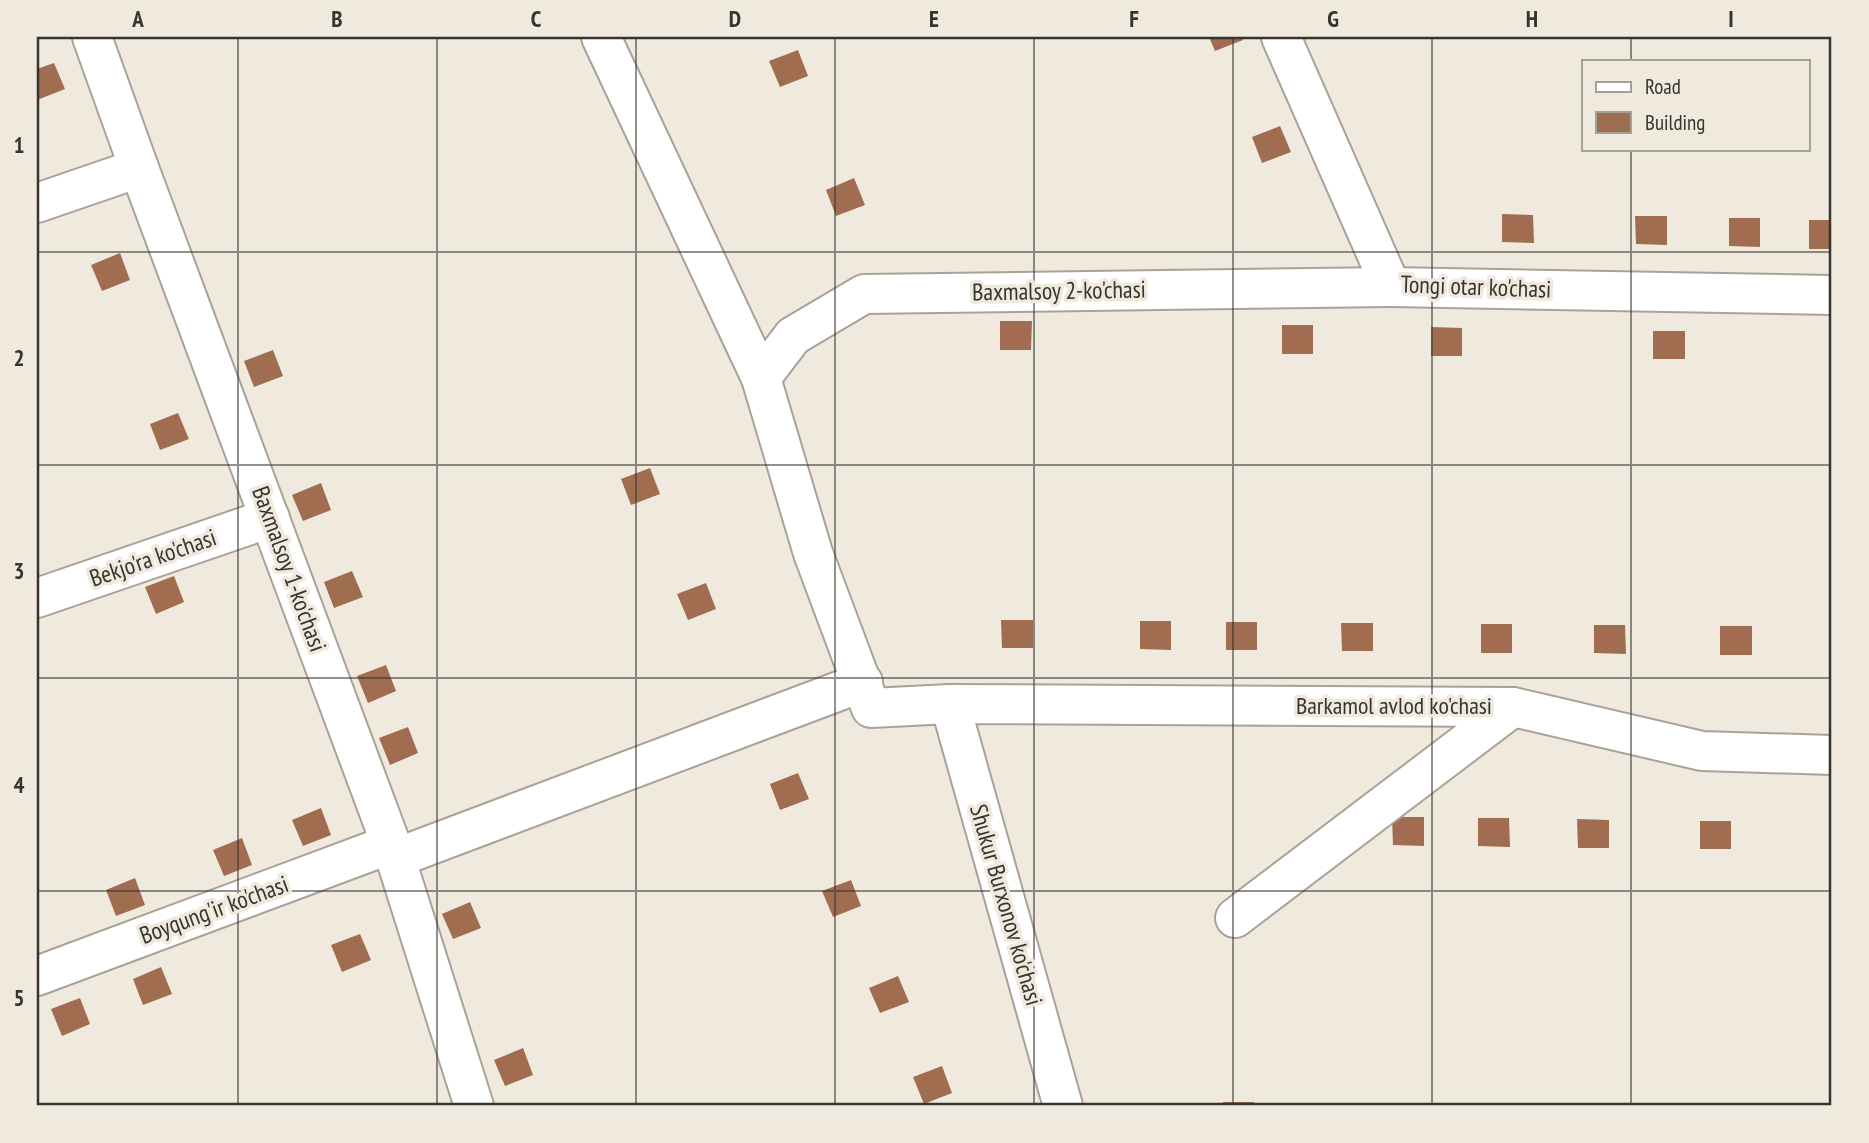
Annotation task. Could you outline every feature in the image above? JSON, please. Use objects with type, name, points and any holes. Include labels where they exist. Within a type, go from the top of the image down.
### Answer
[{"type":"street","name":"Baxmalsoy 1-ko'chasi","points":[[92,37],[394,851],[474,1106]]},
{"type":"street","points":[[601,37],[761,378],[813,553],[871,708],[950,704]]},
{"type":"street","name":"Tongi otar ko'chasi","points":[[1280,37],[1391,287],[1832,295]]},
{"type":"street","points":[[37,204],[139,169]]},
{"type":"street","name":"Baxmalsoy 2-ko'chasi","points":[[761,378],[793,335],[864,294],[1391,287]]},
{"type":"street","name":"Bekjo'ra ko'chasi","points":[[37,598],[270,518]]},
{"type":"street","name":"Boyqung'ir ko'chasi","points":[[37,976],[863,682]]},
{"type":"street","name":"Barkamol avlod ko'chasi","points":[[950,704],[1513,707],[1702,751],[1832,755]]},
{"type":"street","name":"Shukur Burxonov ko'chasi","points":[[950,704],[1063,1106]]},
{"type":"street","points":[[1235,918],[1513,707]]},
{"type":"building","points":[[1209,37],[1242,37],[1243,40],[1215,51]]},
{"type":"building","points":[[798,50],[808,76],[780,87],[769,61]]},
{"type":"building","points":[[54,63],[65,89],[37,100],[37,69]]},
{"type":"building","points":[[1280,126],[1291,152],[1262,163],[1252,137]]},
{"type":"building","points":[[854,178],[865,205],[836,216],[826,190]]},
{"type":"building","points":[[1502,214],[1533,215],[1534,243],[1502,242]]},
{"type":"building","points":[[1635,216],[1667,216],[1667,245],[1636,244]]},
{"type":"building","points":[[1729,218],[1760,218],[1760,247],[1729,246]]},
{"type":"building","points":[[1809,220],[1832,220],[1832,249],[1809,249]]},
{"type":"building","points":[[120,253],[130,280],[102,291],[91,265]]},
{"type":"building","points":[[1000,321],[1032,321],[1031,350],[1000,350]]},
{"type":"building","points":[[1282,325],[1313,325],[1313,354],[1282,354]]},
{"type":"building","points":[[1431,327],[1462,328],[1462,356],[1431,356]]},
{"type":"building","points":[[1653,331],[1685,331],[1685,359],[1653,359]]},
{"type":"building","points":[[273,350],[283,376],[254,387],[244,361]]},
{"type":"building","points":[[178,413],[189,439],[160,450],[150,424]]},
{"type":"building","points":[[650,468],[660,494],[631,505],[621,479]]},
{"type":"building","points":[[321,483],[331,510],[303,521],[292,495]]},
{"type":"building","points":[[352,571],[363,597],[334,608],[324,582]]},
{"type":"building","points":[[174,576],[184,602],[156,614],[145,587]]},
{"type":"building","points":[[706,583],[716,609],[688,620],[677,594]]},
{"type":"building","points":[[1001,620],[1033,620],[1033,648],[1002,648]]},
{"type":"building","points":[[1140,621],[1171,621],[1171,650],[1140,649]]},
{"type":"building","points":[[1226,622],[1257,622],[1257,650],[1226,650]]},
{"type":"building","points":[[1341,623],[1373,623],[1373,651],[1342,651]]},
{"type":"building","points":[[1481,624],[1512,624],[1512,653],[1481,653]]},
{"type":"building","points":[[1594,625],[1625,625],[1626,654],[1594,653]]},
{"type":"building","points":[[1720,626],[1752,626],[1752,655],[1720,655]]},
{"type":"building","points":[[386,665],[396,691],[368,703],[357,676]]},
{"type":"building","points":[[408,727],[418,753],[390,765],[379,738]]},
{"type":"building","points":[[798,773],[809,799],[780,810],[770,784]]},
{"type":"building","points":[[321,808],[331,835],[303,846],[292,820]]},
{"type":"building","points":[[1392,817],[1424,817],[1424,846],[1393,845]]},
{"type":"building","points":[[1478,818],[1509,818],[1510,847],[1478,846]]},
{"type":"building","points":[[1577,819],[1609,820],[1609,848],[1578,848]]},
{"type":"building","points":[[1700,821],[1731,821],[1731,849],[1700,849]]},
{"type":"building","points":[[242,838],[252,865],[224,876],[213,850]]},
{"type":"building","points":[[135,878],[145,905],[116,916],[106,890]]},
{"type":"building","points":[[851,880],[861,906],[833,917],[822,891]]},
{"type":"building","points":[[470,902],[481,928],[453,939],[442,914]]},
{"type":"building","points":[[360,934],[371,960],[342,972],[331,945]]},
{"type":"building","points":[[161,967],[172,994],[143,1005],[133,979]]},
{"type":"building","points":[[898,976],[909,1002],[880,1013],[869,988]]},
{"type":"building","points":[[80,998],[90,1024],[62,1036],[51,1009]]},
{"type":"building","points":[[523,1048],[533,1075],[505,1086],[494,1060]]},
{"type":"building","points":[[942,1066],[952,1093],[924,1104],[913,1077]]},
{"type":"building","points":[[1223,1102],[1254,1102],[1254,1106],[1223,1106]]}]
